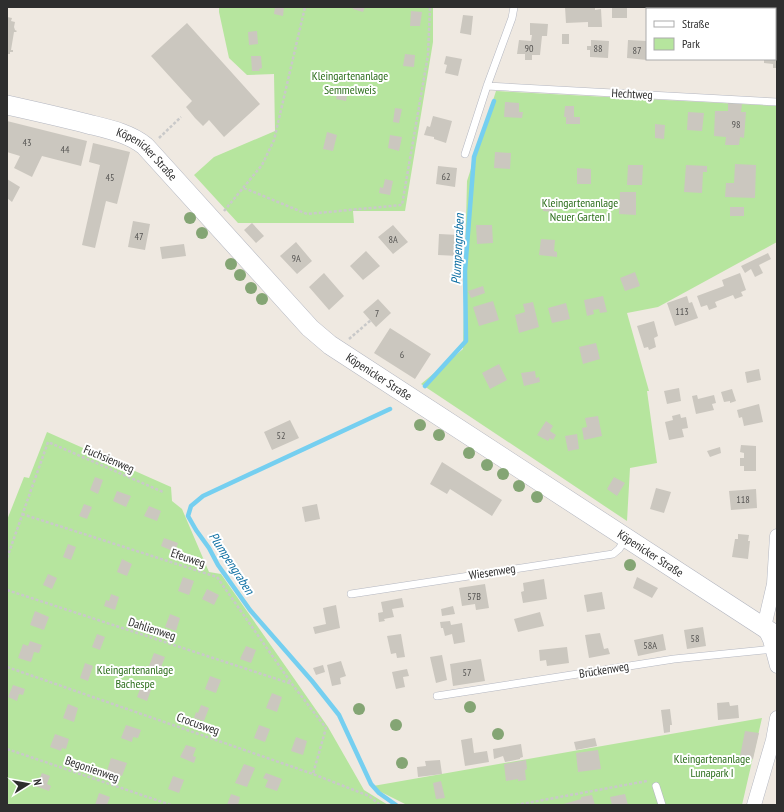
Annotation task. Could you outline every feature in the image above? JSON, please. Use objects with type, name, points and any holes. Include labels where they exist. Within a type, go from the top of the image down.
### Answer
[{"type":"main road","name":"Köpenicker Straße","points":[[7,105],[102,128],[134,138],[145,146],[310,328],[330,345],[626,538],[771,637]]},
{"type":"street","points":[[777,536],[771,637],[777,666]]},
{"type":"street","points":[[754,805],[775,739],[777,718]]},
{"type":"lane","points":[[465,154],[487,86],[512,18],[514,7]]},
{"type":"lane","name":"Hechtweg","points":[[487,86],[777,102]]},
{"type":"lane","name":"Wiesenweg","points":[[351,594],[613,554],[619,549],[626,538]]},
{"type":"lane","name":"Brückenweg","points":[[437,696],[674,659],[771,637]]},
{"type":"lane","points":[[656,786],[662,805]]},
{"type":"path","points":[[214,222],[262,165],[274,140],[305,7]]},
{"type":"path","points":[[244,188],[307,214],[402,205],[428,55],[430,7]]},
{"type":"path","points":[[156,141],[181,117]]},
{"type":"path","points":[[349,339],[370,320]]},
{"type":"path","name":"Fuchsienweg","points":[[22,514],[48,442],[163,492]]},
{"type":"path","points":[[7,558],[22,514]]},
{"type":"path","name":"Efeuweg","points":[[22,514],[216,577],[292,684],[326,728],[313,774]]},
{"type":"path","name":"Dahlienweg","points":[[7,590],[292,684]]},
{"type":"path","name":"Crocusweg","points":[[7,667],[313,774],[369,796],[380,805]]},
{"type":"path","name":"Begonienweg","points":[[7,749],[171,805]]},
{"type":"path","points":[[516,805],[655,780],[656,786]]},
{"type":"green space","name":"Kleingartenanlage Semmelweis","points":[[219,7],[433,7],[433,42],[405,211],[353,211],[354,223],[238,223],[194,175],[214,157],[275,131],[274,74],[247,75],[229,58]]},
{"type":"green space","name":"Kleingartenanlage Neuer Garten I","points":[[496,91],[777,106],[777,242],[658,307],[627,313],[649,391],[647,391],[657,463],[630,468],[627,521],[421,384],[463,349],[467,181]]},
{"type":"green space","name":"Kleingartenanlage Bachespe","points":[[47,432],[171,487],[172,501],[182,509],[209,572],[221,574],[328,727],[364,790],[388,805],[7,805],[7,520],[24,477],[29,478]]},
{"type":"green space","name":"Kleingartenanlage Lunapark I","points":[[762,718],[742,805],[407,805],[379,791],[373,786]]},
{"type":"building","points":[[275,7],[284,7],[283,16],[274,14]]},
{"type":"building","points":[[353,7],[365,7],[363,12],[353,9]]},
{"type":"building","points":[[565,7],[595,7],[595,10],[601,9],[602,27],[588,27],[588,22],[566,23]]},
{"type":"building","points":[[612,7],[627,7],[627,18],[612,18]]},
{"type":"building","points":[[710,7],[729,7],[729,8]]},
{"type":"building","points":[[411,11],[422,12],[420,26],[410,26]]},
{"type":"building","points":[[463,15],[473,16],[471,35],[460,33]]},
{"type":"building","points":[[7,17],[12,18],[11,21],[15,22],[14,27],[17,31],[14,32],[11,50],[13,50],[13,52],[10,52],[10,54],[7,54]]},
{"type":"building","points":[[187,23],[260,104],[224,137],[209,120],[203,126],[195,118],[186,107],[192,101],[151,56]]},
{"type":"building","points":[[530,23],[548,24],[547,36],[542,36],[540,55],[532,55],[532,60],[525,60],[525,54],[517,54],[519,40],[531,41],[532,35],[530,35]]},
{"type":"building","points":[[257,31],[258,44],[249,45],[248,32]]},
{"type":"building","points":[[562,34],[569,34],[569,44],[562,44]]},
{"type":"building","points":[[591,40],[609,41],[608,58],[590,57],[590,50],[587,50],[587,46],[591,46]]},
{"type":"building","points":[[628,40],[646,41],[646,60],[627,58]]},
{"type":"building","points":[[777,43],[777,68],[773,68],[773,64],[764,63],[764,60],[776,60]]},
{"type":"building","points":[[405,54],[415,55],[414,67],[403,66]]},
{"type":"building","points":[[251,56],[261,56],[262,68],[259,69],[260,71],[252,71]]},
{"type":"building","points":[[446,56],[462,59],[458,76],[445,73],[447,65],[444,64]]},
{"type":"building","points":[[338,86],[349,87],[346,101],[336,99]]},
{"type":"building","points":[[505,102],[519,103],[519,112],[523,112],[522,118],[504,117]]},
{"type":"building","points":[[728,103],[742,104],[741,112],[746,112],[744,138],[740,137],[739,145],[725,145],[726,137],[714,136],[715,111],[728,111]]},
{"type":"building","points":[[565,106],[574,106],[574,117],[580,117],[580,124],[566,124],[566,117],[564,117]]},
{"type":"building","points":[[395,108],[402,109],[399,123],[393,122]]},
{"type":"building","points":[[688,112],[704,113],[702,131],[687,130]]},
{"type":"building","points":[[433,116],[452,121],[446,143],[434,139],[434,137],[424,135],[427,126],[430,127]]},
{"type":"building","points":[[7,121],[87,141],[81,166],[42,156],[32,177],[14,168],[20,156],[7,152]]},
{"type":"building","points":[[655,124],[665,125],[664,139],[655,138]]},
{"type":"building","points":[[327,132],[337,135],[333,151],[323,149]]},
{"type":"building","points":[[390,135],[402,137],[399,151],[388,148]]},
{"type":"building","points":[[93,143],[130,152],[117,204],[106,201],[95,248],[82,245],[100,165],[89,162]]},
{"type":"building","points":[[495,152],[511,153],[510,169],[494,168]]},
{"type":"building","points":[[735,164],[756,165],[755,198],[725,197],[726,183],[734,183]]},
{"type":"building","points":[[628,165],[643,165],[642,185],[627,185]]},
{"type":"building","points":[[686,165],[707,166],[707,172],[703,172],[702,193],[684,192]]},
{"type":"building","points":[[438,166],[457,168],[455,187],[436,184]]},
{"type":"building","points":[[577,168],[591,169],[591,184],[577,184]]},
{"type":"building","points":[[7,179],[20,187],[12,202],[7,198]]},
{"type":"building","points":[[385,179],[393,181],[390,195],[379,193],[380,187],[383,188]]},
{"type":"building","points":[[620,192],[636,192],[636,215],[619,214]]},
{"type":"building","points":[[544,203],[554,203],[553,212],[543,211]]},
{"type":"building","points":[[730,207],[744,207],[744,216],[730,216]]},
{"type":"building","points":[[133,221],[150,224],[145,250],[128,247]]},
{"type":"building","points":[[252,223],[264,236],[256,243],[244,230]]},
{"type":"building","points":[[393,225],[408,242],[393,254],[378,237]]},
{"type":"building","points":[[476,225],[492,225],[493,243],[477,244]]},
{"type":"building","points":[[439,234],[459,235],[458,256],[438,255]]},
{"type":"building","points":[[541,239],[555,240],[554,251],[557,252],[557,257],[539,255]]},
{"type":"building","points":[[296,242],[312,261],[297,274],[280,256]]},
{"type":"building","points":[[184,244],[186,256],[162,259],[160,247]]},
{"type":"building","points":[[366,251],[380,266],[363,280],[350,266]]},
{"type":"building","points":[[768,253],[771,259],[759,265],[763,273],[755,277],[751,269],[745,273],[741,266]]},
{"type":"building","points":[[635,272],[640,286],[625,291],[620,278]]},
{"type":"building","points":[[324,273],[344,296],[329,310],[309,287]]},
{"type":"building","points":[[740,273],[746,290],[741,292],[743,296],[735,299],[733,295],[715,302],[717,307],[709,310],[707,305],[701,307],[697,296],[724,286],[722,280]]},
{"type":"building","points":[[483,286],[485,293],[471,298],[468,291]]},
{"type":"building","points":[[603,296],[607,312],[600,313],[599,309],[593,310],[594,314],[587,316],[584,300]]},
{"type":"building","points":[[687,296],[689,303],[692,302],[698,318],[675,326],[667,303]]},
{"type":"building","points":[[378,299],[391,313],[376,327],[363,312]]},
{"type":"building","points":[[493,301],[499,320],[479,326],[473,307]]},
{"type":"building","points":[[533,302],[539,327],[519,333],[515,315],[525,312],[523,304]]},
{"type":"building","points":[[566,303],[570,319],[552,323],[548,308]]},
{"type":"building","points":[[654,321],[658,336],[654,338],[656,347],[649,350],[648,347],[644,348],[637,326]]},
{"type":"building","points":[[390,328],[431,354],[415,379],[374,353]]},
{"type":"building","points":[[596,343],[600,359],[583,364],[579,347]]},
{"type":"building","points":[[499,364],[507,380],[490,389],[482,373]]},
{"type":"building","points":[[759,369],[761,380],[747,383],[745,372]]},
{"type":"building","points":[[535,371],[536,378],[539,377],[540,382],[524,386],[521,373]]},
{"type":"building","points":[[679,388],[681,401],[667,404],[664,391]]},
{"type":"building","points":[[732,389],[736,401],[730,403],[730,401],[724,402],[721,392]]},
{"type":"building","points":[[697,395],[698,399],[714,395],[716,403],[712,404],[714,410],[696,414],[692,396]]},
{"type":"building","points":[[759,404],[763,422],[744,426],[742,417],[739,418],[737,410]]},
{"type":"building","points":[[680,414],[681,418],[686,417],[688,428],[682,429],[684,437],[669,440],[665,422],[673,420],[672,416]]},
{"type":"building","points":[[598,416],[602,436],[584,440],[582,428],[587,427],[585,418]]},
{"type":"building","points":[[290,420],[299,438],[272,450],[264,432]]},
{"type":"building","points":[[546,421],[553,426],[550,431],[556,435],[553,440],[550,438],[548,441],[537,435]]},
{"type":"building","points":[[577,434],[579,449],[568,451],[565,436]]},
{"type":"building","points":[[741,445],[756,446],[756,471],[744,471],[744,466],[740,466],[740,458],[744,458],[744,453],[740,452]]},
{"type":"building","points":[[720,447],[721,453],[710,457],[707,451]]},
{"type":"building","points":[[442,462],[502,500],[492,516],[450,489],[447,494],[430,484]]},
{"type":"building","points":[[95,477],[103,480],[98,494],[90,490]]},
{"type":"building","points":[[614,477],[625,483],[617,496],[607,489]]},
{"type":"building","points":[[656,488],[671,492],[664,513],[650,509]]},
{"type":"building","points":[[756,489],[757,508],[731,510],[729,491]]},
{"type":"building","points":[[117,491],[131,496],[126,507],[113,501]]},
{"type":"building","points":[[84,504],[92,507],[87,519],[79,516]]},
{"type":"building","points":[[317,504],[320,519],[305,522],[302,507]]},
{"type":"building","points":[[149,506],[161,511],[157,521],[144,516]]},
{"type":"building","points":[[738,534],[749,535],[748,541],[750,541],[748,559],[732,557],[735,539],[738,539]]},
{"type":"building","points":[[164,538],[178,543],[175,552],[161,546]]},
{"type":"building","points":[[68,544],[76,547],[71,560],[63,557]]},
{"type":"building","points":[[122,559],[132,564],[127,576],[117,572]]},
{"type":"building","points":[[48,574],[57,578],[52,589],[43,585]]},
{"type":"building","points":[[183,577],[194,581],[189,595],[178,591]]},
{"type":"building","points":[[637,577],[658,588],[652,598],[633,588]]},
{"type":"building","points":[[544,579],[547,599],[523,603],[521,592],[524,591],[523,583]]},
{"type":"building","points":[[485,584],[489,608],[476,610],[475,604],[462,606],[459,588]]},
{"type":"building","points":[[207,589],[219,595],[214,605],[202,599]]},
{"type":"building","points":[[602,592],[605,609],[587,612],[584,595]]},
{"type":"building","points":[[111,594],[119,597],[115,610],[104,606],[106,600],[109,601]]},
{"type":"building","points":[[402,598],[404,607],[392,609],[394,617],[384,619],[385,621],[379,622],[378,613],[383,612],[381,602]]},
{"type":"building","points":[[336,605],[340,628],[315,634],[313,627],[326,624],[323,608]]},
{"type":"building","points":[[453,606],[455,614],[442,616],[441,609]]},
{"type":"building","points":[[35,611],[49,617],[44,630],[30,625]]},
{"type":"building","points":[[540,612],[544,626],[518,632],[514,619]]},
{"type":"building","points":[[170,614],[180,618],[176,631],[165,627]]},
{"type":"building","points":[[450,621],[451,625],[462,623],[465,642],[454,644],[452,634],[445,636],[440,622]]},
{"type":"building","points":[[703,627],[706,646],[687,649],[684,630]]},
{"type":"building","points":[[600,633],[604,649],[608,648],[610,654],[589,658],[585,635]]},
{"type":"building","points":[[97,634],[105,637],[100,650],[92,647]]},
{"type":"building","points":[[401,634],[405,657],[397,658],[396,653],[391,654],[387,636]]},
{"type":"building","points":[[663,634],[666,650],[638,656],[634,640]]},
{"type":"building","points":[[30,641],[42,645],[39,653],[34,652],[31,662],[18,658],[23,644],[28,646]]},
{"type":"building","points":[[246,646],[256,650],[251,663],[240,659]]},
{"type":"building","points":[[567,647],[569,663],[547,666],[546,660],[540,661],[539,650]]},
{"type":"building","points":[[154,653],[165,657],[160,670],[149,666]]},
{"type":"building","points":[[442,655],[447,680],[436,683],[430,657]]},
{"type":"building","points":[[481,659],[485,681],[453,686],[450,664]]},
{"type":"building","points":[[341,661],[346,676],[340,678],[341,684],[332,686],[327,665]]},
{"type":"building","points":[[85,663],[93,666],[88,681],[80,678]]},
{"type":"building","points":[[323,665],[325,672],[316,675],[313,668]]},
{"type":"building","points":[[407,669],[409,676],[403,677],[405,687],[396,689],[392,672]]},
{"type":"building","points":[[210,676],[221,680],[216,693],[205,689]]},
{"type":"building","points":[[142,684],[152,687],[147,701],[137,697]]},
{"type":"building","points":[[13,685],[25,689],[23,695],[19,694],[17,701],[8,697]]},
{"type":"building","points":[[272,693],[282,697],[277,712],[266,708]]},
{"type":"building","points":[[729,702],[730,706],[738,705],[739,718],[718,720],[717,703]]},
{"type":"building","points":[[68,704],[78,708],[74,722],[63,718]]},
{"type":"building","points":[[201,705],[209,708],[204,721],[194,718]]},
{"type":"building","points":[[670,709],[672,725],[670,725],[670,732],[664,733],[661,710]]},
{"type":"building","points":[[126,725],[141,730],[138,738],[133,737],[132,742],[121,738]]},
{"type":"building","points":[[259,725],[270,729],[265,742],[254,738]]},
{"type":"building","points":[[745,731],[759,733],[753,759],[740,756]]},
{"type":"building","points":[[55,734],[69,739],[66,749],[62,748],[61,751],[50,747]]},
{"type":"building","points":[[296,737],[307,741],[303,755],[291,751]]},
{"type":"building","points":[[472,738],[474,753],[487,751],[489,762],[465,766],[461,740]]},
{"type":"building","points":[[595,738],[597,746],[576,750],[574,742]]},
{"type":"building","points":[[521,744],[523,757],[520,759],[505,762],[503,756],[494,759],[493,749]]},
{"type":"building","points":[[186,745],[196,748],[193,756],[196,757],[194,763],[180,757]]},
{"type":"building","points":[[598,750],[601,769],[578,772],[576,753]]},
{"type":"building","points":[[111,758],[127,763],[122,776],[107,771]]},
{"type":"building","points":[[440,760],[442,774],[418,777],[417,767],[426,766],[425,761]]},
{"type":"building","points":[[526,760],[526,780],[518,781],[518,779],[506,781],[504,764]]},
{"type":"building","points":[[244,764],[255,768],[247,787],[235,783]]},
{"type":"building","points":[[42,773],[50,776],[47,784],[51,786],[49,791],[35,786],[37,779],[39,780]]},
{"type":"building","points":[[266,773],[282,779],[277,791],[265,787],[268,780],[263,778]]},
{"type":"building","points":[[173,776],[184,780],[179,793],[168,789]]},
{"type":"building","points":[[441,781],[445,798],[436,799],[433,783]]},
{"type":"building","points":[[99,793],[110,797],[107,805],[95,805]]},
{"type":"building","points":[[231,794],[240,797],[238,805],[227,805]]},
{"type":"building","points":[[625,794],[628,805],[612,805],[610,797]]},
{"type":"building","points":[[592,795],[595,805],[560,805],[581,799],[581,797]]},
{"type":"waterway","name":"Plumpengraben","points":[[425,386],[466,341],[465,271],[474,157],[494,101]]},
{"type":"waterway","name":"Plumpengraben","points":[[390,409],[203,496],[191,506],[188,516],[209,548],[218,565],[250,610],[312,681],[339,715],[371,784],[379,793],[396,805]]}]
